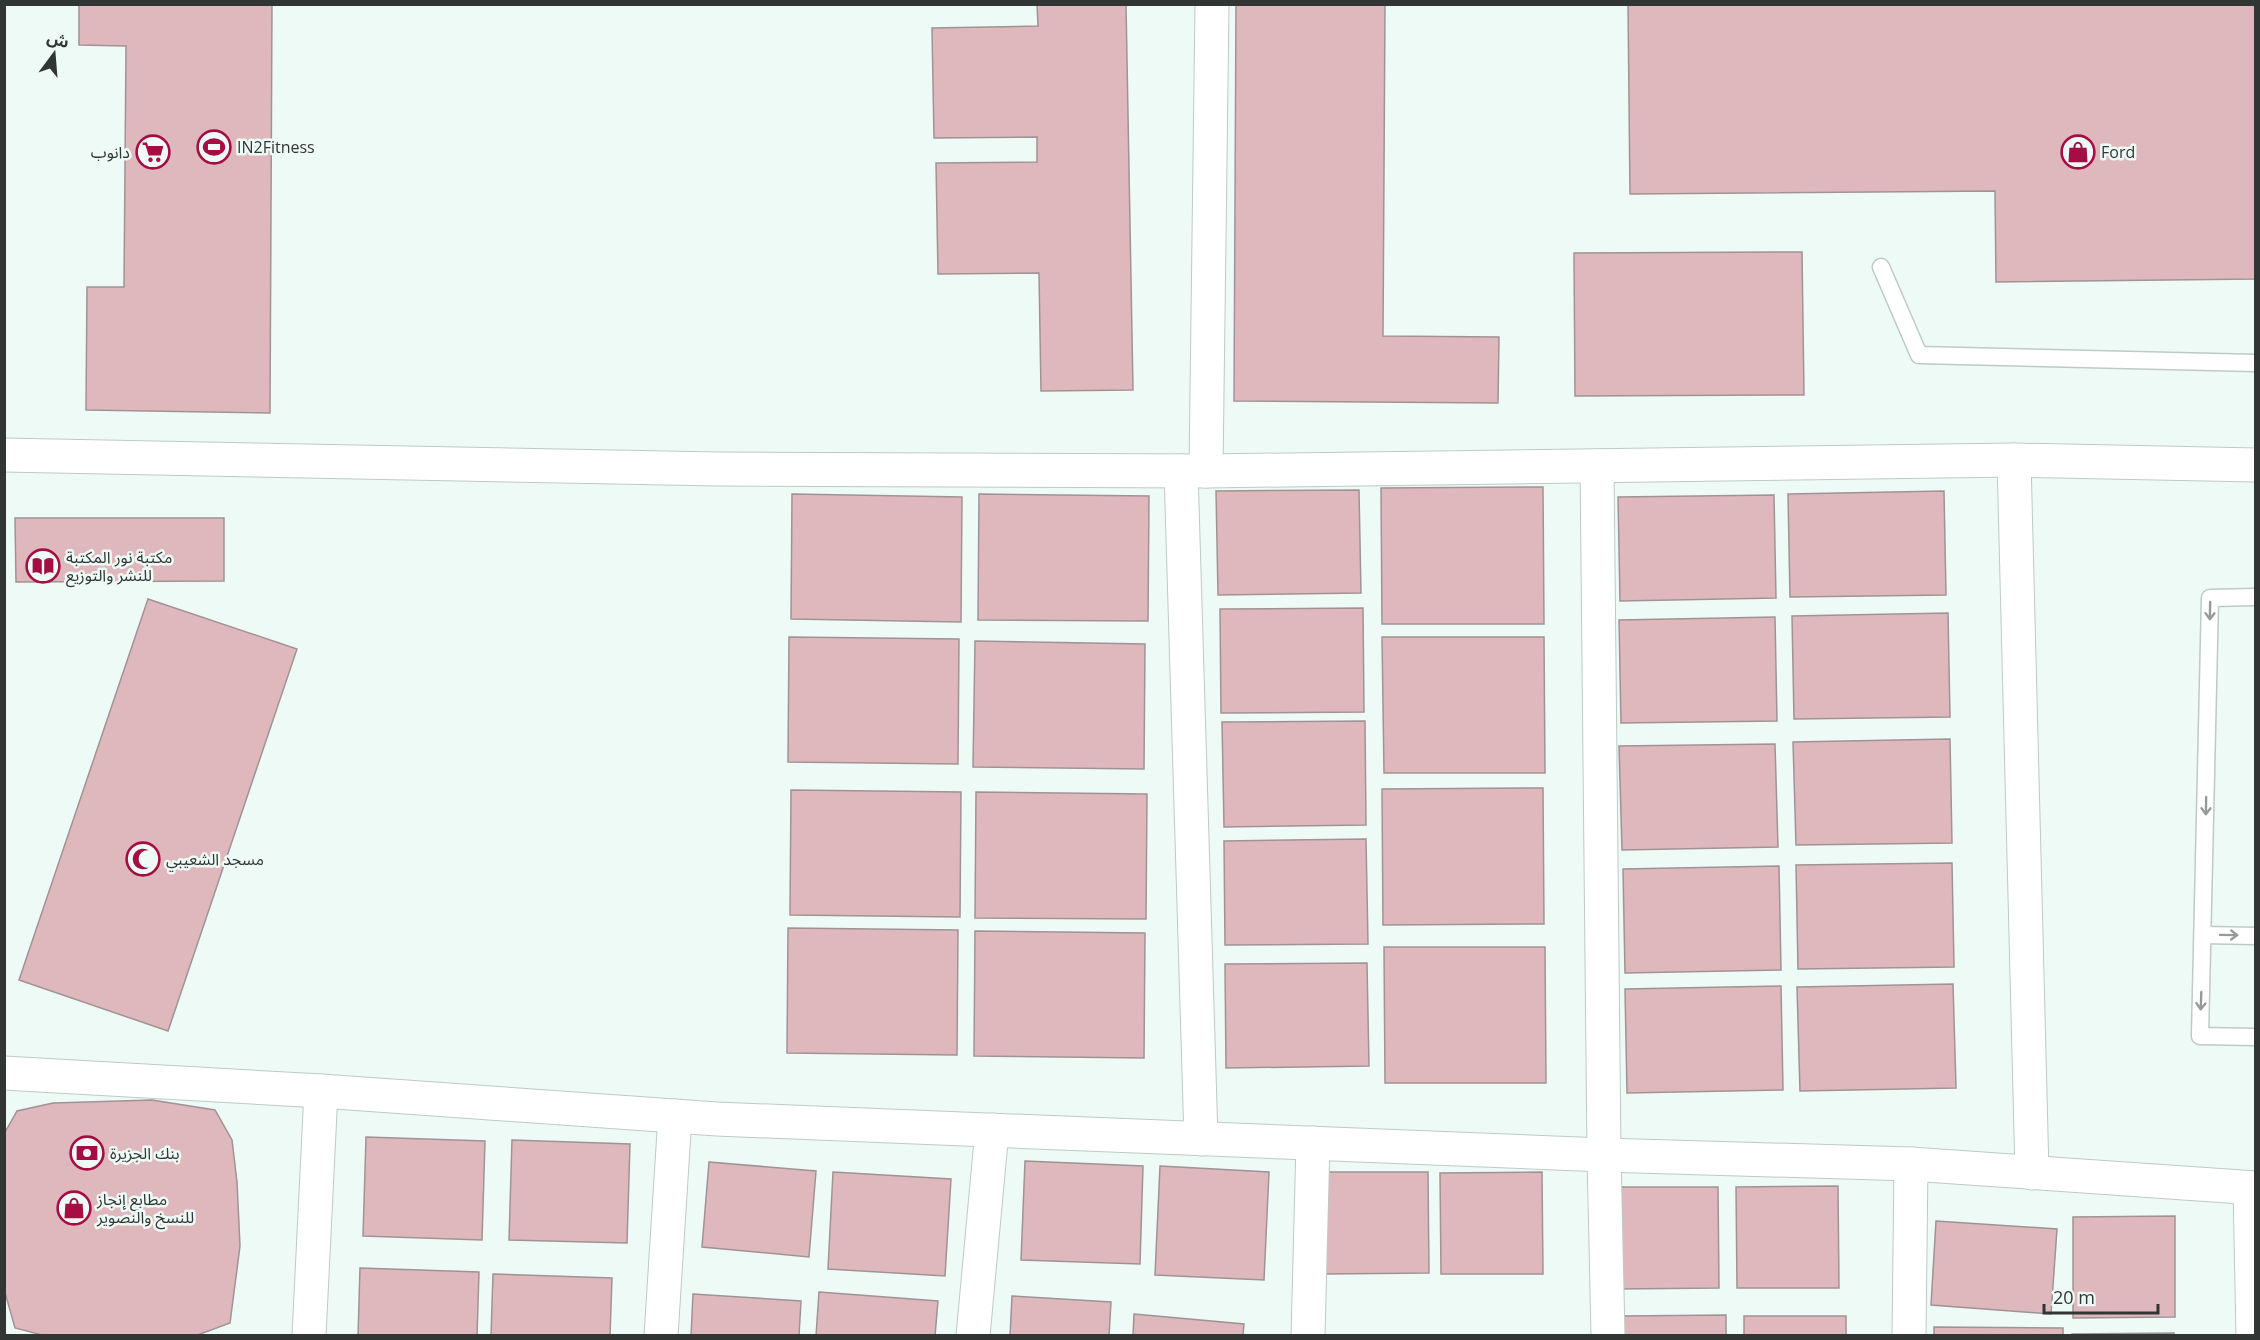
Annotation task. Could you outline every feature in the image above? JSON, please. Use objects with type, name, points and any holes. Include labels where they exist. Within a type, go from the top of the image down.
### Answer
[{"type":"street","points":[[1201,1139],[1194,471],[1212,4]]},
{"type":"street","points":[[4,455],[718,469],[1194,471],[2014,460],[2256,465]]},
{"type":"street","points":[[2014,460],[2032,1173]]},
{"type":"street","points":[[1597,466],[1608,1335]]},
{"type":"street","points":[[4,1073],[321,1091],[675,1116],[1604,1155],[1911,1164],[2253,1188],[2253,1335]]},
{"type":"street","points":[[309,1335],[321,1091]]},
{"type":"street","points":[[661,1335],[675,1116]]},
{"type":"street","points":[[973,1335],[992,1130]]},
{"type":"street","points":[[1308,1335],[1313,1143]]},
{"type":"street","points":[[1909,1335],[1911,1164]]},
{"type":"lane","points":[[1881,267],[1919,355],[2256,363]]},
{"type":"lane","points":[[2256,597],[2210,598],[2200,1036],[2256,1037]]},
{"type":"lane","points":[[2204,935],[2256,936]]},
{"type":"building","points":[[79,4],[272,4],[270,413],[86,410],[87,287],[124,287],[126,46],[79,45]]},
{"type":"building","points":[[1037,4],[1126,4],[1133,390],[1041,391],[1039,273],[938,274],[936,163],[1037,162],[1037,137],[934,138],[932,28],[1038,26]]},
{"type":"building","points":[[1236,4],[1385,4],[1383,336],[1499,337],[1498,403],[1234,401]]},
{"type":"building","points":[[1628,4],[2256,4],[2256,279],[1996,282],[1995,191],[1630,194]]},
{"type":"building","points":[[1802,252],[1804,395],[1575,396],[1574,253]]},
{"type":"building","points":[[1543,487],[1544,624],[1382,624],[1381,488]]},
{"type":"building","points":[[1359,490],[1361,593],[1218,595],[1216,491]]},
{"type":"building","points":[[1944,491],[1946,595],[1790,597],[1788,494]]},
{"type":"building","points":[[792,494],[962,497],[961,622],[791,619]]},
{"type":"building","points":[[979,494],[1149,496],[1148,621],[978,620]]},
{"type":"building","points":[[1774,495],[1776,598],[1620,601],[1618,497]]},
{"type":"building","points":[[15,518],[224,518],[224,581],[16,582]]},
{"type":"building","name":"مسجد الشعيبي","points":[[148,599],[297,649],[168,1031],[19,980]]},
{"type":"building","points":[[1363,608],[1364,712],[1221,713],[1220,609]]},
{"type":"building","points":[[1948,613],[1950,717],[1794,719],[1792,616]]},
{"type":"building","points":[[1775,617],[1777,721],[1621,723],[1619,620]]},
{"type":"building","points":[[789,637],[959,639],[958,764],[788,762]]},
{"type":"building","points":[[1382,637],[1544,637],[1545,773],[1384,773]]},
{"type":"building","points":[[975,641],[1145,644],[1144,769],[973,767]]},
{"type":"building","points":[[1365,721],[1366,825],[1224,827],[1222,722]]},
{"type":"building","points":[[1950,739],[1952,843],[1796,845],[1793,742]]},
{"type":"building","points":[[1775,744],[1778,847],[1622,850],[1619,746]]},
{"type":"building","points":[[1543,788],[1544,924],[1383,925],[1382,789]]},
{"type":"building","points":[[791,790],[961,792],[960,917],[790,915]]},
{"type":"building","points":[[976,792],[1147,794],[1146,919],[975,918]]},
{"type":"building","points":[[1366,839],[1368,944],[1225,945],[1224,841]]},
{"type":"building","points":[[1952,863],[1954,967],[1798,969],[1796,865]]},
{"type":"building","points":[[1779,866],[1781,970],[1625,973],[1623,869]]},
{"type":"building","points":[[788,928],[958,930],[957,1055],[787,1053]]},
{"type":"building","points":[[975,931],[1145,933],[1144,1058],[974,1056]]},
{"type":"building","points":[[1384,947],[1545,947],[1546,1083],[1385,1083]]},
{"type":"building","points":[[1367,963],[1369,1066],[1226,1068],[1225,964]]},
{"type":"building","points":[[1953,984],[1956,1088],[1800,1091],[1797,987]]},
{"type":"building","points":[[1781,986],[1783,1090],[1627,1093],[1625,989]]},
{"type":"building","points":[[152,1100],[215,1110],[232,1140],[237,1182],[240,1246],[230,1323],[195,1336],[46,1336],[15,1328],[4,1289],[4,1134],[17,1111],[53,1103]]},
{"type":"building","points":[[366,1137],[485,1141],[482,1240],[363,1236]]},
{"type":"building","points":[[512,1140],[630,1144],[627,1243],[509,1240]]},
{"type":"building","points":[[1025,1161],[1143,1166],[1140,1264],[1021,1260]]},
{"type":"building","points":[[709,1162],[816,1171],[809,1257],[702,1247]]},
{"type":"building","points":[[1160,1166],[1269,1172],[1264,1280],[1155,1275]]},
{"type":"building","points":[[833,1172],[951,1179],[945,1276],[828,1269]]},
{"type":"building","points":[[1326,1172],[1428,1172],[1429,1273],[1326,1274]]},
{"type":"building","points":[[1542,1172],[1543,1274],[1441,1274],[1440,1173]]},
{"type":"building","points":[[1838,1186],[1839,1288],[1737,1288],[1736,1187]]},
{"type":"building","points":[[1616,1187],[1718,1187],[1719,1288],[1617,1289]]},
{"type":"building","points":[[2175,1216],[2175,1317],[2073,1318],[2073,1217]]},
{"type":"building","points":[[1936,1221],[2057,1229],[2051,1314],[1931,1305]]},
{"type":"building","points":[[360,1268],[479,1272],[477,1336],[358,1336]]},
{"type":"building","points":[[493,1274],[612,1278],[610,1336],[491,1336]]},
{"type":"building","points":[[819,1292],[938,1301],[935,1336],[816,1336]]},
{"type":"building","points":[[693,1294],[801,1301],[799,1336],[691,1336]]},
{"type":"building","points":[[1012,1296],[1111,1302],[1109,1336],[1010,1336]]},
{"type":"building","points":[[1134,1314],[1244,1324],[1243,1336],[1133,1336]]},
{"type":"building","points":[[1726,1315],[1726,1336],[1623,1336],[1623,1316]]},
{"type":"building","points":[[1744,1316],[1846,1316],[1846,1336],[1744,1336]]},
{"type":"building","points":[[1934,1327],[2063,1328],[2063,1336],[1934,1336]]},
{"type":"building","points":[[2174,1333],[2174,1336],[2072,1336],[2072,1334]]},
{"type":"place","name":"IN2Fitness","points":[[214,147]]},
{"type":"place","name":"دانوب","points":[[153,152]]},
{"type":"place","name":"Ford","points":[[2078,152]]},
{"type":"place","name":"مكتبة نور المكتبة للنشر والتوزيع","points":[[43,566]]},
{"type":"place","name":"مسجد الشعيبي","points":[[143,859]]},
{"type":"place","name":"بنك الجزيرة","points":[[87,1153]]},
{"type":"place","name":"مطابع إنجاز للنسخ والنصوير","points":[[74,1208]]}]
